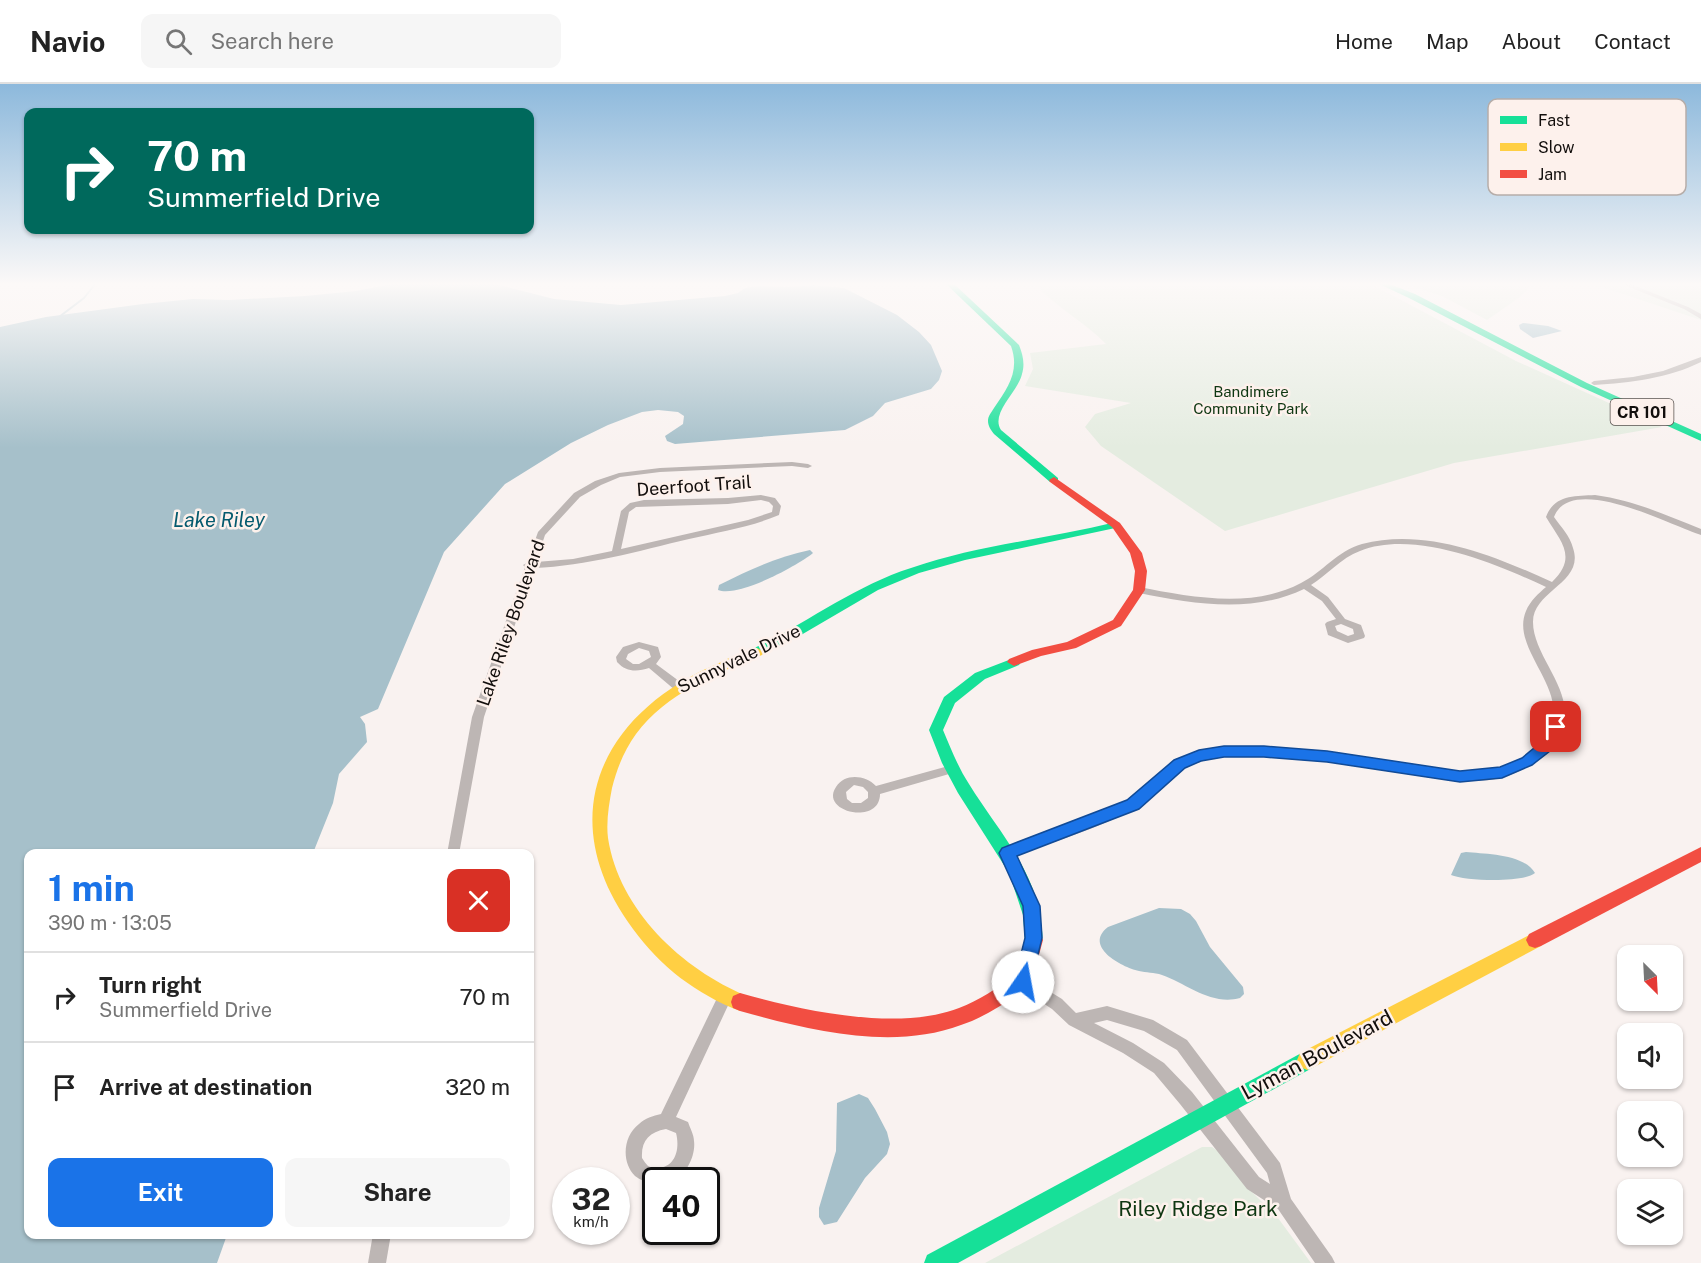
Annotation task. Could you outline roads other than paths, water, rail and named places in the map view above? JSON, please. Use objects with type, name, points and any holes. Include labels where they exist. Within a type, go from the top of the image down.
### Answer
[{"type":"street","points":[[1007,338],[1021,354],[1022,371],[993,416],[992,424],[1016,449],[1116,525],[1136,553],[1141,571],[1139,590],[1117,623],[1101,632],[1071,645],[1036,652],[980,676],[949,700],[936,730],[952,769],[1007,853],[1031,906],[1034,938],[1023,982],[1057,1004],[1074,1020],[1128,1048],[1159,1068],[1253,1183],[1284,1203]]},
{"type":"street","name":"CR 101","points":[[1493,338],[1584,385],[1701,438]]},
{"type":"street","name":"CR 101","points":[[1503,338],[1594,383],[1701,430]]},
{"type":"street","points":[[1594,383],[1613,382],[1669,370],[1701,359]]},
{"type":"street","name":"Lake Riley Boulevard","points":[[454,849],[478,717],[528,565],[541,534],[577,495],[598,483],[619,475],[660,470],[792,464],[808,466]]},
{"type":"street","points":[[1007,853],[1133,804],[1180,764],[1199,756],[1224,752],[1264,752],[1327,757],[1460,776],[1502,773],[1527,762],[1545,747],[1556,727],[1559,701],[1548,672],[1531,639],[1528,621],[1531,605],[1565,577],[1570,567],[1570,550],[1550,517],[1552,510],[1559,502],[1594,496],[1623,501],[1648,509],[1701,532]]},
{"type":"street","name":"Deerfoot Trail","points":[[528,565],[567,563],[616,554],[765,518],[776,513],[777,506],[772,500],[761,497],[728,501],[639,504],[625,511],[616,554]]},
{"type":"street","name":"Sunnyvale Drive","points":[[1023,982],[956,1019],[916,1028],[848,1024],[761,1008],[725,997],[693,976],[662,951],[636,920],[611,874],[600,837],[604,783],[618,750],[648,711],[696,677],[787,639],[855,597],[913,571],[997,549],[1082,535],[1116,525]]},
{"type":"street","points":[[1139,590],[1192,600],[1222,602],[1272,596],[1305,586],[1347,553],[1366,546],[1389,544],[1424,545],[1471,554],[1519,570],[1552,586]]},
{"type":"street","points":[[1305,586],[1325,598],[1342,621]]},
{"type":"street","points":[[650,664],[679,687]]},
{"type":"street","points":[[874,790],[952,769]]},
{"type":"street","name":"Lyman Boulevard","points":[[935,1263],[1355,1034],[1701,854]]},
{"type":"street","points":[[666,1121],[725,997]]},
{"type":"street","points":[[1074,1020],[1107,1013],[1148,1025],[1182,1045],[1274,1169],[1284,1203],[1326,1263]]},
{"type":"street","points":[[377,1263],[381,1239]]},
{"type":"water","name":"Lake Riley","points":[[0,338],[925,338],[931,345],[942,371],[939,380],[931,389],[885,403],[873,416],[845,430],[675,444],[667,441],[665,436],[683,424],[684,416],[678,412],[658,410],[642,412],[571,443],[505,484],[444,552],[378,709],[360,717],[365,724],[367,742],[339,774],[333,803],[315,849],[24,849],[24,1239],[226,1239],[217,1263],[0,1263]]},
{"type":"water","points":[[810,550],[813,553],[781,573],[739,589],[718,590],[719,585],[752,569]]},
{"type":"water","points":[[1461,853],[1514,859],[1530,867],[1535,873],[1507,880],[1468,879],[1451,875]]},
{"type":"water","points":[[1159,908],[1181,909],[1190,914],[1210,947],[1243,987],[1244,994],[1240,998],[1230,1000],[1210,997],[1162,975],[1131,969],[1107,955],[1100,941],[1101,934],[1108,927]]},
{"type":"water","points":[[859,1094],[868,1098],[875,1109],[887,1132],[890,1144],[887,1154],[865,1178],[837,1222],[824,1225],[819,1217],[819,1208],[836,1151],[837,1103]]},
{"type":"park label","name":"Bandimere Community Park","points":[[1251,400]]},
{"type":"park label","name":"Riley Ridge Park","points":[[1198,1209]]}]
